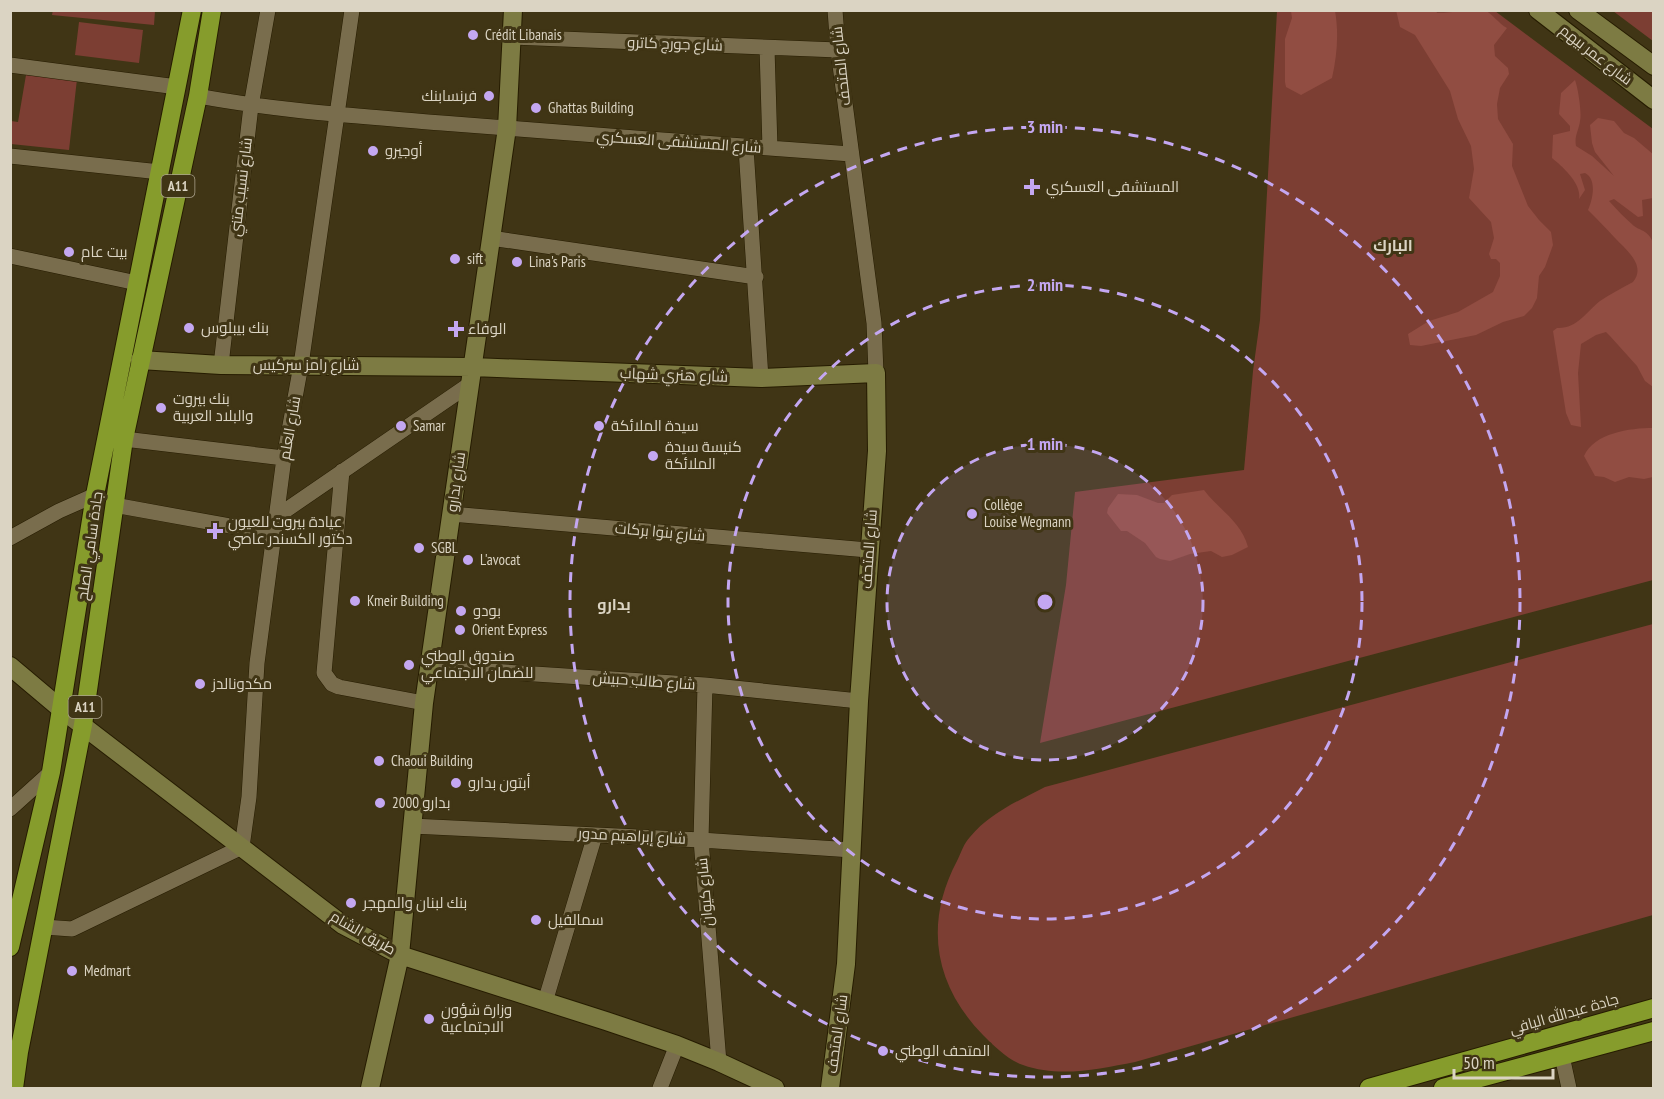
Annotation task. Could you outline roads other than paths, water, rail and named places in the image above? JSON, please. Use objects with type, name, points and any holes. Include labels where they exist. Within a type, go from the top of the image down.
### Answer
[{"type":"highway","name":"جادة سامي الصلح","points":[[10,947],[51,772],[94,495],[192,10]]},
{"type":"highway","name":"جادة سامي الصلح","points":[[14,1089],[19,1052],[83,725],[124,439],[198,96],[212,10]]},
{"type":"highway","name":"جادة عبدالله اليافي","points":[[1354,1089],[1375,1087],[1653,1008]]},
{"type":"highway","points":[[1443,1089],[1653,1031]]},
{"type":"street","name":"شارع نسيب متني","points":[[220,365],[251,106],[268,10]]},
{"type":"street","name":"شارع العلم","points":[[242,847],[249,797],[257,663],[276,517],[339,114],[352,10]]},
{"type":"street","name":"شارع بدارو","points":[[370,1089],[400,955],[424,703],[507,128],[513,10]]},
{"type":"street","name":"شارع المتحف","points":[[830,1089],[846,964],[868,550],[877,451],[874,322],[838,50],[835,10]]},
{"type":"street","name":"شارع عمر بيهم","points":[[1538,10],[1653,100]]},
{"type":"street","name":"شارع عمر بيهم","points":[[1578,10],[1653,66]]},
{"type":"street","name":"شارع جورج كاترو","points":[[512,37],[838,50]]},
{"type":"street","points":[[767,48],[770,148]]},
{"type":"street","points":[[10,65],[177,87]]},
{"type":"street","name":"شارع المستشفى العسكري","points":[[198,96],[251,106],[339,114],[746,148],[851,154]]},
{"type":"street","points":[[746,148],[761,378]]},
{"type":"street","points":[[10,156],[159,172]]},
{"type":"street","points":[[491,238],[756,277]]},
{"type":"street","points":[[10,256],[137,283]]},
{"type":"street","name":"شارع رامز سركيس","points":[[140,360],[220,365],[301,365],[471,375]]},
{"type":"street","name":"شارع هنري شهاب","points":[[471,375],[761,378],[876,374]]},
{"type":"street","points":[[276,517],[471,375]]},
{"type":"street","points":[[124,439],[284,458]]},
{"type":"street","points":[[342,471],[324,673],[333,684],[339,687],[424,703]]},
{"type":"street","points":[[10,538],[94,495]]},
{"type":"street","points":[[114,505],[274,534]]},
{"type":"street","name":"شارع بنوا بركات","points":[[451,514],[868,550]]},
{"type":"street","name":"طريق الشام","points":[[10,666],[61,709],[343,925],[400,955],[677,1046],[719,1062],[772,1088]]},
{"type":"street","name":"شارع طالب حبيش","points":[[429,667],[705,685],[859,701]]},
{"type":"street","name":"شارع كيوان","points":[[705,685],[701,840],[719,1062]]},
{"type":"street","points":[[10,809],[51,772]]},
{"type":"street","name":"شارع إبراهيم مدور","points":[[412,826],[852,850]]},
{"type":"street","points":[[545,1002],[595,835]]},
{"type":"street","points":[[44,927],[72,930],[242,847]]},
{"type":"street","points":[[660,1089],[677,1046]]},
{"type":"street","points":[[1562,1056],[1569,1089]]},
{"type":"place","name":"Crédit Libanais","points":[[473,35]]},
{"type":"place","name":"فرنسابنك","points":[[489,96]]},
{"type":"place","name":"Ghattas Building","points":[[536,108]]},
{"type":"place","name":"أوجيرو","points":[[373,151]]},
{"type":"place","name":"المستشفى العسكري","points":[[1032,187]]},
{"type":"place","name":"بيت عام","points":[[69,252]]},
{"type":"place","name":"sift","points":[[455,259]]},
{"type":"place","name":"Lina's Paris","points":[[517,262]]},
{"type":"place","name":"بنك بيبلوس","points":[[189,328]]},
{"type":"place","name":"الوفاء","points":[[456,329]]},
{"type":"place","name":"بنك بيروت والبلاد العربية","points":[[161,408]]},
{"type":"place","name":"Samar","points":[[401,426]]},
{"type":"place","name":"سيدة الملائكة","points":[[599,426]]},
{"type":"place","name":"كنيسة سيدة الملائكة","points":[[653,456]]},
{"type":"place","name":"Collège Louise Wegmann","points":[[972,514]]},
{"type":"place","name":"عيادة بيروت للعيون دكتور الكسندر عاصي","points":[[215,531]]},
{"type":"place","name":"SGBL","points":[[419,548]]},
{"type":"place","name":"L'avocat","points":[[468,560]]},
{"type":"place","name":"Kmeir Building","points":[[355,601]]},
{"type":"place","name":"بودو","points":[[461,611]]},
{"type":"place","name":"Orient Express","points":[[460,630]]},
{"type":"place","name":"صندوق الوطني للضمان الاجتماعي","points":[[409,665]]},
{"type":"place","name":"مكدونالدز","points":[[200,684]]},
{"type":"place","name":"Chaoui Building","points":[[379,761]]},
{"type":"place","name":"أبتون بدارو","points":[[456,783]]},
{"type":"place","name":"بدارو 2000","points":[[380,803]]},
{"type":"place","name":"بنك لبنان والمهجر","points":[[351,903]]},
{"type":"place","name":"سمالفيل","points":[[536,920]]},
{"type":"place","name":"Medmart","points":[[72,971]]},
{"type":"place","name":"وزارة شؤون الاجتماعية","points":[[429,1019]]},
{"type":"place","name":"المتحف الوطني","points":[[883,1051]]},
{"type":"district","name":"البارك","points":[[1393,245]]},
{"type":"district","name":"بدارو","points":[[614,604]]}]
